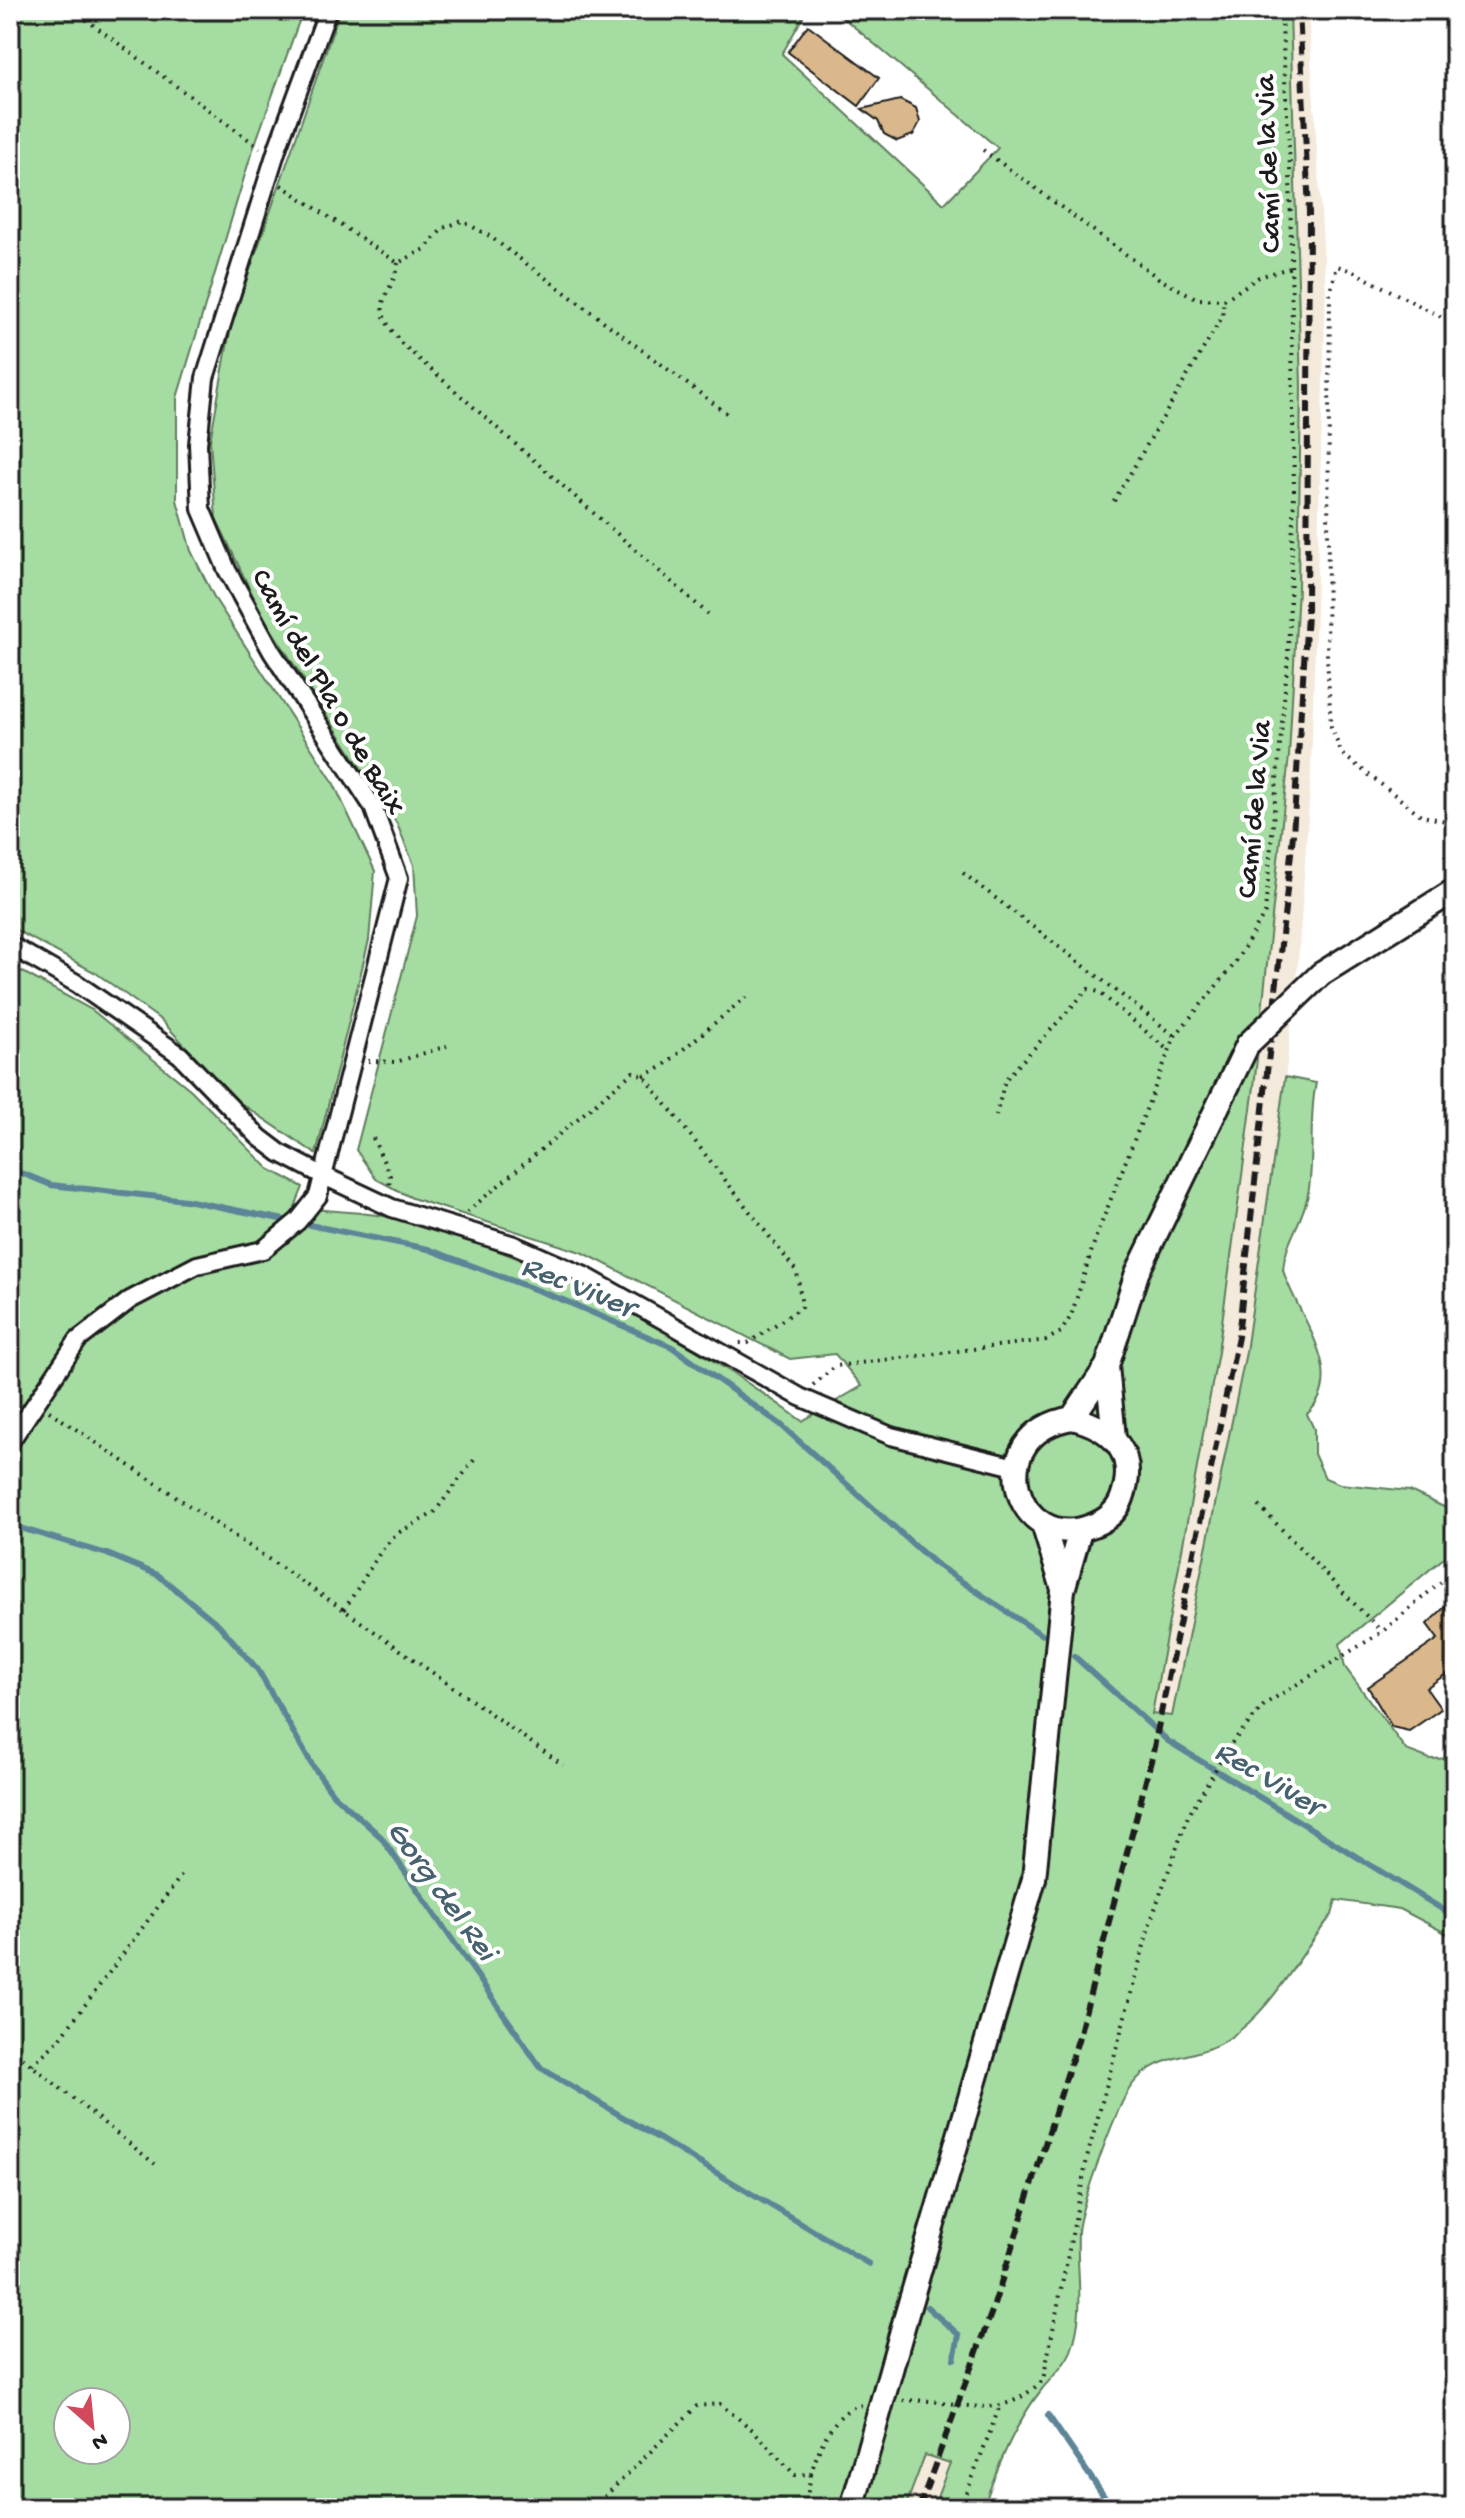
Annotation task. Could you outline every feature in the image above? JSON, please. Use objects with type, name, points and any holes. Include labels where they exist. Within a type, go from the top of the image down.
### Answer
[{"type":"street","name":"Camí del Pla o de Baix","points":[[10,1442],[78,1340],[130,1300],[197,1265],[263,1250],[298,1221],[318,1196],[399,878],[373,807],[272,652],[227,570],[201,509],[198,444],[205,378],[275,159],[328,10]]},
{"type":"street","points":[[1072,1418],[1107,1366],[1137,1273],[1248,1044],[1321,974],[1455,890]]},
{"type":"street","points":[[10,945],[76,983],[180,1055],[259,1137],[280,1153],[324,1176],[392,1208],[514,1245],[585,1276],[800,1397],[891,1436],[1015,1467]]},
{"type":"street","points":[[1107,1366],[1114,1438]]},
{"type":"street","points":[[1072,1418],[1095,1424],[1114,1438],[1126,1459],[1128,1483],[1119,1505],[1102,1522],[1080,1531],[1061,1530],[1043,1524],[1027,1509],[1017,1489],[1015,1467],[1022,1448],[1035,1432],[1052,1422],[1072,1418]]},
{"type":"street","points":[[1043,1524],[1063,1590]]},
{"type":"street","points":[[852,2508],[1034,1879],[1063,1590],[1080,1531]]},
{"type":"path","points":[[73,10],[275,159]]},
{"type":"path","name":"Camí de la Via","points":[[800,1397],[836,1366],[1046,1340],[1061,1332],[1071,1316],[1096,1237],[1175,1036],[1233,966],[1265,913],[1288,656],[1292,561],[1292,267],[1281,10]]},
{"type":"path","points":[[983,150],[1161,280],[1198,299],[1224,300],[1259,277],[1292,267]]},
{"type":"path","points":[[269,177],[398,263]]},
{"type":"path","points":[[398,263],[425,249],[443,228],[462,221],[488,235],[729,415]]},
{"type":"path","points":[[398,263],[395,278],[382,298],[381,311],[402,344],[708,614]]},
{"type":"path","points":[[1455,324],[1337,266],[1330,294],[1327,657],[1331,727],[1342,754],[1422,816],[1455,823]]},
{"type":"path","points":[[1114,501],[1222,317],[1224,300]]},
{"type":"path","points":[[963,873],[1175,1036]]},
{"type":"path","points":[[996,1116],[1005,1080],[1088,989],[1099,992],[1169,1051]]},
{"type":"path","points":[[644,1076],[662,1067],[746,997]]},
{"type":"path","points":[[353,1060],[396,1062],[447,1046]]},
{"type":"path","points":[[478,1220],[465,1214],[633,1072],[644,1076],[797,1272],[802,1307],[748,1343],[730,1338]]},
{"type":"path","points":[[373,1138],[390,1176],[389,1188]]},
{"type":"path","points":[[348,1187],[369,1182],[402,1192]]},
{"type":"path","points":[[37,1403],[344,1610],[563,1765]]},
{"type":"path","points":[[344,1610],[381,1551],[396,1534],[434,1513],[474,1460]]},
{"type":"path","points":[[1259,1506],[1382,1632]]},
{"type":"path","points":[[887,2403],[919,2400],[999,2408],[1026,2395],[1043,2380],[1088,2154],[1150,1923],[1188,1816],[1230,1745],[1265,1704],[1382,1632],[1455,1570]]},
{"type":"path","points":[[32,2065],[59,2040],[181,1876]]},
{"type":"path","points":[[10,2048],[155,2164]]},
{"type":"path","points":[[593,2508],[697,2406],[720,2404],[754,2431],[795,2475],[811,2474]]},
{"type":"path","points":[[805,2508],[811,2474],[827,2432],[856,2405],[871,2404]]},
{"type":"path","points":[[961,2508],[999,2408]]},
{"type":"shaded area","points":[[1290,10],[1308,10],[1326,289],[1311,773],[1298,965],[1279,1133],[1246,1352],[1172,1717],[1152,1714],[1218,1352],[1254,1087],[1289,756],[1298,588],[1301,386]]},
{"type":"shaded area","points":[[925,2455],[950,2463],[933,2508],[905,2508]]},
{"type":"green space","points":[[10,10],[303,10],[250,158],[177,398],[177,500],[191,551],[215,599],[332,780],[375,871],[369,940],[316,1154],[236,1100],[162,1021],[96,973],[10,927]]},
{"type":"green space","points":[[340,10],[790,10],[803,17],[782,54],[944,204],[998,148],[840,15],[843,10],[1290,10],[1301,386],[1298,588],[1289,756],[1254,1087],[1218,1352],[1152,1714],[1172,1716],[1246,1352],[1285,1077],[1316,1083],[1308,1194],[1287,1250],[1283,1270],[1322,1362],[1324,1381],[1319,1398],[1307,1414],[1314,1429],[1314,1454],[1325,1478],[1340,1484],[1410,1491],[1448,1509],[1451,1552],[1340,1644],[1345,1667],[1406,1750],[1430,1759],[1455,1758],[1455,1938],[1400,1909],[1336,1900],[1332,1915],[1284,1982],[1244,2027],[1216,2046],[1153,2067],[1132,2085],[1109,2133],[1080,2219],[1079,2307],[1071,2351],[1023,2416],[983,2508],[933,2508],[950,2463],[925,2455],[905,2508],[10,2508],[10,965],[92,1010],[191,1090],[269,1169],[303,1187],[295,1207],[405,1220],[507,1254],[560,1277],[663,1331],[802,1421],[862,1386],[835,1354],[790,1359],[584,1253],[412,1198],[376,1179],[356,1150],[417,916],[414,865],[397,824],[262,615],[216,518],[210,441],[231,325]]},
{"type":"building","points":[[808,25],[879,78],[859,106],[788,52]]},
{"type":"building","points":[[900,100],[916,108],[920,122],[913,135],[897,141],[884,134],[878,121],[862,109]]},
{"type":"building","points":[[1455,1597],[1455,1668],[1426,1688],[1441,1709],[1409,1731],[1392,1727],[1368,1687],[1438,1639],[1427,1624]]},
{"type":"waterway","name":"Rec Viver","points":[[10,1173],[24,1174],[51,1185],[186,1200],[428,1249],[563,1300],[672,1347],[780,1424],[934,1563],[1042,1635]]},
{"type":"waterway","name":"Gorg del Rei","points":[[10,1525],[107,1554],[158,1575],[219,1625],[258,1670],[312,1765],[333,1794],[381,1837],[541,2068],[869,2264]]},
{"type":"waterway","name":"Rec Viver","points":[[1074,1656],[1168,1741],[1455,1917]]},
{"type":"waterway","name":"Gorg del Rei","points":[[927,2307],[959,2335],[954,2359]]},
{"type":"waterway","name":"Gorg del Rei","points":[[1048,2415],[1112,2508]]},
{"type":"railway","points":[[919,2508],[992,2311],[1078,2040],[1152,1757],[1238,1337],[1293,835],[1307,615],[1309,212],[1299,10]]}]
